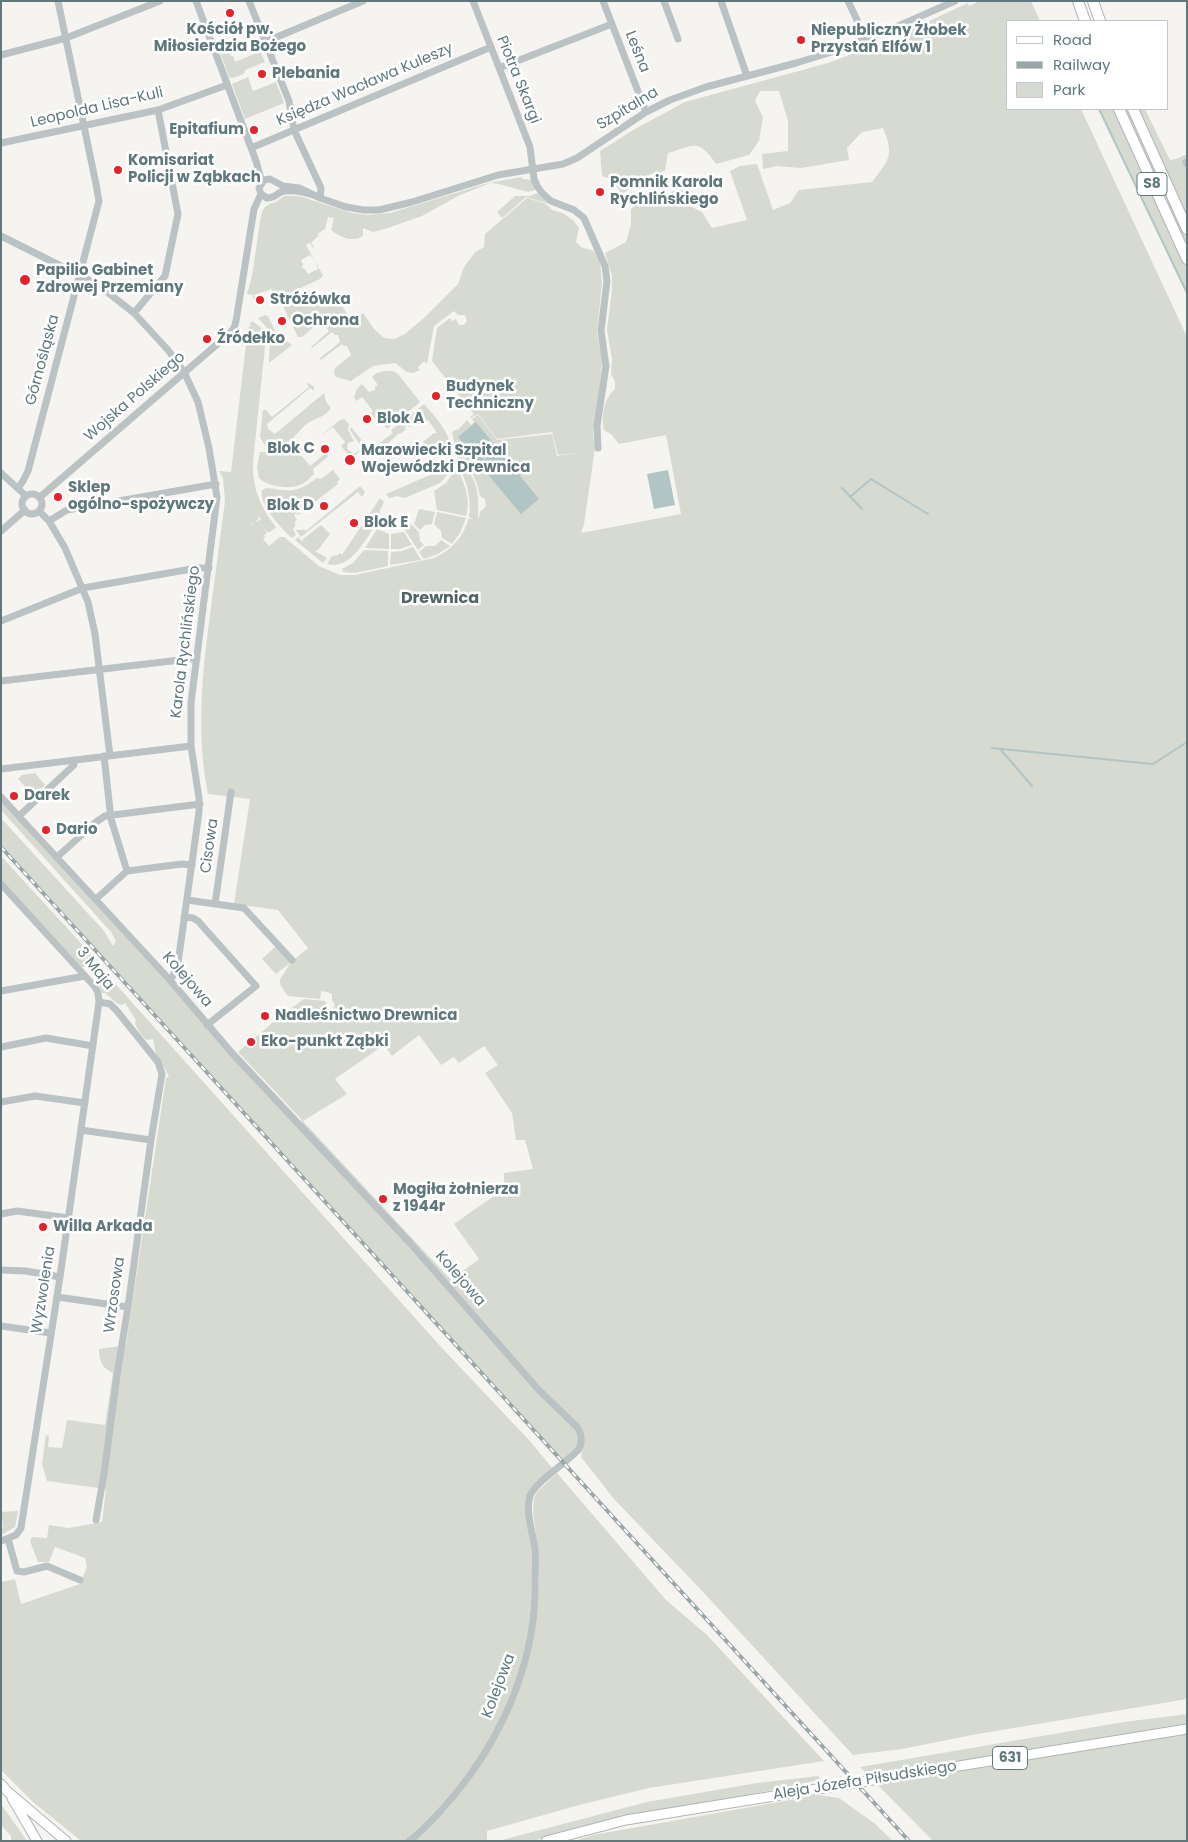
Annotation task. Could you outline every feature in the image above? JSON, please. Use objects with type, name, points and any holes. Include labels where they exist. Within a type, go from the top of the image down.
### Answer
[{"type":"highway","points":[[1078,1],[1085,20]]},
{"type":"highway","points":[[1093,1],[1100,20]]},
{"type":"highway","name":"S8","points":[[1118,110],[1187,259]]},
{"type":"highway","name":"S8","points":[[1133,110],[1187,229]]},
{"type":"main road","name":"Aleja Józefa Piłsudskiego","points":[[546,1841],[626,1820],[1187,1729]]},
{"type":"main road","points":[[1,1784],[66,1841]]},
{"type":"main road","points":[[8,1792],[37,1841]]},
{"type":"street","name":"Górnośląska","points":[[18,488],[28,471],[98,202],[58,1]]},
{"type":"street","points":[[1,55],[66,38],[160,1]]},
{"type":"street","points":[[196,1],[250,148],[265,180]]},
{"type":"street","points":[[249,1],[289,101],[294,130],[322,188],[317,196]]},
{"type":"street","points":[[265,42],[363,1]]},
{"type":"street","name":"Piotra Skargi","points":[[473,1],[530,147],[534,179],[542,193],[554,203],[574,210],[584,218],[604,266],[607,281],[601,331],[606,366],[597,426],[598,448]]},
{"type":"street","name":"Leśna","points":[[603,1],[646,112]]},
{"type":"street","points":[[664,1],[678,38]]},
{"type":"street","points":[[721,1],[747,76]]},
{"type":"street","points":[[848,1],[866,39]]},
{"type":"street","name":"Szpitalna","points":[[317,196],[357,209],[379,210],[412,202],[485,179],[570,161],[646,112],[692,91],[815,58],[866,39],[955,1]]},
{"type":"street","points":[[499,68],[612,24]]},
{"type":"street","name":"Księdza Wacława Kuleszy","points":[[250,148],[491,47]]},
{"type":"street","name":"Leopolda Lisa-Kuli","points":[[1,143],[158,110],[227,85]]},
{"type":"street","points":[[134,313],[165,276],[178,214],[158,110]]},
{"type":"street","points":[[273,179],[286,187],[299,188],[317,196],[303,192],[286,191],[274,198],[264,196],[259,188],[265,180],[273,179]]},
{"type":"street","points":[[278,183],[278,194]]},
{"type":"street","name":"Wojska Polskiego","points":[[40,498],[234,328],[254,209],[264,196]]},
{"type":"street","name":"Karola Rychlińskiego","points":[[2,239],[102,288],[134,313],[168,350],[184,372],[201,413],[216,484],[217,504],[191,703],[191,746],[200,804],[178,963],[173,976],[168,979]]},
{"type":"street","points":[[1,473],[26,496]]},
{"type":"street","points":[[49,522],[68,510],[216,484]]},
{"type":"street","points":[[34,494],[40,498],[42,506],[39,511],[31,514],[25,510],[22,502],[26,496],[34,494]]},
{"type":"street","points":[[1,531],[25,510]]},
{"type":"street","points":[[39,511],[49,522],[65,548],[83,588],[91,615],[99,669],[111,815],[128,871]]},
{"type":"street","points":[[1,620],[83,588],[197,568],[209,568]]},
{"type":"street","points":[[1,681],[197,658]]},
{"type":"street","points":[[1,769],[191,746]]},
{"type":"street","points":[[19,816],[74,765],[73,760]]},
{"type":"street","name":"Cisowa","points":[[215,904],[231,792]]},
{"type":"street","name":"Kolejowa","points":[[1,797],[96,899],[207,1025],[410,1243],[538,1389],[581,1433],[582,1441],[579,1449],[536,1488],[530,1498],[529,1511],[535,1551],[534,1613],[526,1656],[512,1700],[493,1739],[460,1790],[421,1832],[409,1841]]},
{"type":"street","points":[[57,857],[96,822],[111,815],[200,804]]},
{"type":"street","points":[[96,899],[128,871],[182,864],[192,865]]},
{"type":"street","name":"3 Maja","points":[[1,884],[97,990],[100,1002],[110,1004],[122,1017],[158,1062],[162,1074]]},
{"type":"street","points":[[187,900],[244,908],[292,960]]},
{"type":"street","points":[[184,917],[193,918],[198,921],[256,986],[207,1025]]},
{"type":"street","points":[[1,991],[85,976]]},
{"type":"street","name":"Wyzwolenia","points":[[4,1540],[16,1535],[21,1528],[100,1002]]},
{"type":"street","points":[[1,1047],[46,1038],[93,1046]]},
{"type":"street","name":"Wrzosowa","points":[[96,1520],[104,1474],[116,1375],[128,1307],[150,1140],[162,1074]]},
{"type":"street","points":[[1,1102],[35,1096],[85,1103]]},
{"type":"street","points":[[81,1130],[150,1140]]},
{"type":"street","points":[[1,1214],[17,1211],[69,1218]]},
{"type":"street","points":[[1,1270],[26,1271],[60,1277]]},
{"type":"street","points":[[57,1297],[128,1307]]},
{"type":"street","points":[[1,1326],[51,1333]]},
{"type":"street","points":[[4,1540],[17,1571],[24,1572],[47,1566],[80,1580]]},
{"type":"green space","points":[[976,1],[1031,1],[1040,20],[1006,20],[1006,110],[1081,110],[1187,337],[1187,1699],[972,1735],[902,1749],[853,1755],[704,1593],[614,1499],[581,1457],[585,1438],[582,1428],[539,1385],[301,1123],[302,1120],[239,1053],[283,1014],[304,999],[325,1001],[328,1008],[326,1011],[332,1010],[335,1005],[332,1000],[332,994],[327,992],[321,991],[320,999],[288,996],[281,986],[280,979],[290,963],[276,974],[262,959],[276,946],[291,962],[308,948],[278,910],[234,904],[250,799],[208,794],[204,771],[201,726],[203,682],[225,501],[223,478],[219,471],[231,472],[248,328],[253,324],[249,326],[252,321],[263,329],[266,337],[253,462],[254,480],[261,504],[276,527],[267,532],[258,521],[261,519],[259,516],[259,519],[254,524],[258,521],[267,533],[263,536],[266,537],[263,539],[269,546],[280,537],[284,537],[319,566],[340,575],[355,575],[434,558],[456,542],[464,531],[469,518],[473,519],[469,517],[470,504],[468,492],[460,469],[464,467],[473,478],[478,498],[478,518],[480,512],[486,506],[485,499],[480,496],[473,476],[465,465],[460,467],[456,454],[452,432],[458,430],[467,420],[471,425],[474,422],[472,419],[478,415],[497,440],[552,434],[557,456],[580,453],[558,455],[552,432],[497,439],[478,414],[470,417],[474,414],[432,361],[437,328],[450,318],[452,321],[456,319],[459,325],[464,325],[467,321],[465,315],[458,315],[454,311],[434,326],[427,364],[424,361],[418,367],[420,370],[413,373],[407,372],[395,363],[373,366],[351,381],[336,377],[334,373],[335,368],[351,355],[347,346],[342,344],[321,360],[320,358],[340,342],[338,335],[332,332],[312,348],[329,331],[321,321],[302,337],[298,337],[284,308],[284,304],[308,291],[311,296],[330,296],[339,303],[351,320],[363,313],[374,329],[384,338],[394,339],[405,334],[425,317],[458,284],[464,267],[475,252],[484,247],[485,234],[527,198],[546,204],[552,210],[563,213],[574,221],[579,228],[576,242],[581,247],[594,251],[600,262],[602,282],[597,333],[602,359],[601,376],[593,434],[595,448],[581,533],[681,514],[666,435],[619,444],[611,434],[604,430],[604,408],[608,397],[615,389],[615,381],[611,374],[612,359],[607,330],[612,276],[605,253],[626,242],[631,224],[631,209],[636,205],[682,188],[688,205],[702,212],[712,228],[747,220],[730,171],[740,166],[757,164],[773,210],[790,203],[799,190],[872,182],[886,163],[889,145],[883,128],[862,132],[847,148],[849,160],[801,168],[777,166],[763,169],[762,154],[788,151],[788,121],[779,91],[760,91],[755,101],[763,117],[759,141],[749,155],[716,164],[705,150],[700,147],[690,146],[668,153],[665,171],[651,174],[622,194],[612,179],[602,176],[600,151],[635,129],[685,102],[828,63],[884,42],[968,3],[969,6],[976,3]],"holes":[[[419,1035],[441,1065],[454,1057],[459,1063],[484,1046],[498,1065],[485,1073],[512,1113],[516,1140],[525,1140],[533,1169],[504,1173],[504,1189],[454,1224],[479,1259],[451,1280],[303,1121],[347,1094],[335,1079],[384,1045],[392,1056]]]},
{"type":"green space","points":[[225,37],[235,62],[259,52],[256,42],[265,62],[245,70],[244,74],[232,78],[229,77],[216,41]]},
{"type":"green space","points":[[248,77],[253,91],[276,82],[284,103],[245,119],[232,84]]},
{"type":"green space","points":[[1099,110],[1145,110],[1170,160],[1187,154],[1187,293]]},
{"type":"green space","points":[[522,177],[522,179],[531,180],[535,190],[528,192],[490,183],[458,196],[422,216],[373,232],[363,228],[363,236],[354,239],[342,237],[331,230],[334,218],[328,217],[325,229],[317,234],[319,235],[311,243],[314,246],[313,248],[310,243],[306,245],[314,260],[310,255],[301,260],[302,268],[308,274],[318,269],[315,262],[323,275],[320,279],[277,299],[277,296],[274,297],[271,288],[254,295],[259,307],[253,299],[253,295],[247,294],[252,276],[261,215],[264,208],[284,196],[299,196],[352,213],[368,215],[390,213],[488,183]]},
{"type":"green space","points":[[537,193],[549,204],[526,197],[502,218],[497,212],[515,196],[530,196]]},
{"type":"green space","points":[[265,315],[268,316],[276,333],[292,345],[269,363],[270,335],[268,329],[258,318]]},
{"type":"green space","points":[[393,371],[398,374],[420,402],[387,429],[382,422],[379,424],[371,413],[373,411],[362,397],[356,401],[354,397],[357,389],[362,384],[369,392],[375,390],[375,387],[378,385],[372,377],[374,375]]},
{"type":"green space","points":[[309,383],[314,387],[314,391],[310,388],[267,424],[268,429],[275,434],[324,393],[326,402],[331,408],[329,411],[304,426],[282,448],[274,450],[266,447],[260,437],[263,410],[266,410],[272,417],[309,387],[307,384]]},
{"type":"green space","points":[[424,404],[447,434],[451,456],[446,458],[442,445],[440,448],[429,452],[423,442],[434,433],[437,433],[428,420],[425,422],[416,421],[409,427],[407,425],[406,429],[382,449],[378,444],[393,433],[391,430]]},
{"type":"green space","points":[[344,419],[349,424],[348,430],[354,441],[348,443],[347,449],[354,454],[362,448],[351,458],[341,446],[345,442],[333,427],[319,437],[340,420]]},
{"type":"green space","points":[[351,427],[361,439],[362,448],[350,430]]},
{"type":"green space","points":[[311,440],[314,443],[300,454],[310,466],[326,453],[329,456],[313,469],[314,474],[302,484],[293,487],[282,487],[271,485],[259,478],[257,467],[260,452],[280,453],[302,447]]},
{"type":"green space","points":[[450,460],[449,473],[440,483],[405,498],[397,496],[389,498],[386,494],[437,472],[441,464]]},
{"type":"green space","points":[[456,469],[461,476],[467,493],[466,516],[437,510],[434,491],[446,483]]},
{"type":"green space","points":[[333,470],[340,479],[337,482],[338,484],[298,515],[296,513],[294,515],[297,520],[293,529],[296,535],[292,538],[277,523],[267,509],[262,496],[262,490],[266,488],[298,489],[317,478],[321,479]]},
{"type":"green space","points":[[360,486],[365,492],[362,497],[358,492],[301,537],[296,530],[304,529],[306,531]]},
{"type":"green space","points":[[380,498],[384,502],[380,510],[380,517],[365,542],[352,557],[344,562],[336,565],[327,564],[332,556],[340,553],[342,555]]},
{"type":"green space","points":[[419,509],[435,512],[432,524],[425,525],[420,530],[414,524]]},
{"type":"green space","points":[[437,512],[466,518],[460,533],[452,544],[442,538],[441,531],[434,524]]},
{"type":"green space","points":[[404,517],[419,532],[420,541],[424,545],[418,550],[399,521]]},
{"type":"green space","points":[[321,525],[330,534],[318,550],[315,551],[327,558],[323,563],[295,540],[298,537],[303,542],[303,539]]},
{"type":"green space","points":[[377,529],[389,534],[389,549],[365,548]]},
{"type":"green space","points":[[404,532],[412,545],[400,549],[391,549],[391,534]]},
{"type":"green space","points":[[441,540],[450,546],[438,554],[424,559],[419,552],[426,546],[435,546]]},
{"type":"green space","points":[[413,547],[421,560],[390,565],[391,552]]},
{"type":"green space","points":[[364,550],[388,551],[388,566],[355,573],[343,572],[342,569],[353,563]]},
{"type":"green space","points":[[35,773],[45,785],[34,796],[18,779],[22,775]]},
{"type":"green space","points":[[1,802],[578,1432],[577,1446],[563,1461],[1,844],[1,818],[104,931],[113,946],[116,941],[111,932],[1,810]]},
{"type":"green space","points":[[1,856],[90,953],[90,960],[84,967],[81,967],[1,880]]},
{"type":"green space","points":[[103,970],[441,1347],[529,1440],[553,1469],[529,1494],[532,1570],[530,1615],[520,1667],[501,1717],[475,1763],[459,1784],[433,1814],[404,1841],[81,1841],[33,1802],[1,1770],[1,1582],[15,1579],[21,1604],[80,1584],[87,1567],[85,1558],[55,1547],[49,1562],[38,1562],[30,1541],[32,1537],[47,1538],[49,1525],[69,1528],[102,1522],[106,1489],[47,1481],[42,1464],[46,1435],[49,1436],[48,1447],[62,1448],[67,1420],[105,1425],[113,1373],[102,1364],[99,1349],[126,1345],[166,1078],[169,1076],[156,1054],[153,1039],[146,1040],[140,1033],[135,1024],[136,1020],[125,1003],[122,1005],[118,1004],[105,993],[102,993],[95,975]]},
{"type":"green space","points":[[557,1473],[666,1600],[707,1635],[824,1761],[649,1788],[579,1805],[487,1831],[487,1841],[414,1841],[447,1809],[465,1787],[514,1702],[536,1616],[539,1577],[533,1512],[534,1498],[537,1492]]},
{"type":"green space","points":[[18,1511],[15,1527],[1,1535],[3,1526],[1,1512]]},
{"type":"green space","points":[[1187,1714],[1187,1841],[933,1841],[860,1767],[1124,1722]]},
{"type":"green space","points":[[818,1776],[822,1782],[814,1781],[734,1798],[591,1824],[558,1835],[531,1841],[498,1841],[647,1802],[757,1783]]},
{"type":"green space","points":[[818,1795],[839,1798],[874,1823],[893,1841],[574,1841],[593,1835]]},
{"type":"green space","points":[[1,1804],[27,1841],[11,1841],[11,1836],[1,1825]]},
{"type":"shaded area","points":[[476,422],[497,448],[479,463],[458,437]]},
{"type":"shaded area","points":[[498,449],[539,499],[521,514],[479,464]]},
{"type":"shaded area","points":[[668,470],[675,505],[654,509],[647,474]]},
{"type":"waterway","points":[[1099,110],[1187,293]]},
{"type":"waterway","points":[[850,497],[871,479],[928,514]]},
{"type":"waterway","points":[[842,488],[862,509]]},
{"type":"waterway","points":[[992,748],[1153,764],[1187,742]]},
{"type":"waterway","points":[[1001,750],[1032,786]]},
{"type":"railway","points":[[1,847],[909,1841]]},
{"type":"place","name":"Kościół pw. Miłosierdzia Bożego","points":[[230,13]]},
{"type":"place","name":"Niepubliczny Żłobek Przystań Elfów 1","points":[[801,40]]},
{"type":"place","name":"Plebania","points":[[262,74]]},
{"type":"place","name":"Epitafium","points":[[254,130]]},
{"type":"place","name":"Komisariat Policji w Ząbkach","points":[[118,170]]},
{"type":"place","name":"Pomnik Karola Rychlińskiego","points":[[600,192]]},
{"type":"place","name":"Papilio Gabinet Zdrowej Przemiany","points":[[25,280]]},
{"type":"place","name":"Stróżówka","points":[[260,300]]},
{"type":"place","name":"Ochrona","points":[[282,321]]},
{"type":"place","name":"Źródełko","points":[[207,339]]},
{"type":"place","name":"Budynek Techniczny","points":[[436,396]]},
{"type":"place","name":"Blok A","points":[[367,419]]},
{"type":"place","name":"Blok C","points":[[325,449]]},
{"type":"place","name":"Mazowiecki Szpital Wojewódzki Drewnica","points":[[350,460]]},
{"type":"place","name":"Sklep ogólno-spożywczy","points":[[58,497]]},
{"type":"place","name":"Blok D","points":[[324,506]]},
{"type":"place","name":"Blok E","points":[[354,523]]},
{"type":"place","name":"Darek","points":[[14,796]]},
{"type":"place","name":"Dario","points":[[46,830]]},
{"type":"place","name":"Nadleśnictwo Drewnica","points":[[265,1016]]},
{"type":"place","name":"Eko-punkt Ząbki","points":[[251,1042]]},
{"type":"place","name":"Mogiła żołnierza z 1944r","points":[[383,1199]]},
{"type":"place","name":"Willa Arkada","points":[[43,1227]]},
{"type":"district","name":"Drewnica","points":[[440,599]]}]
